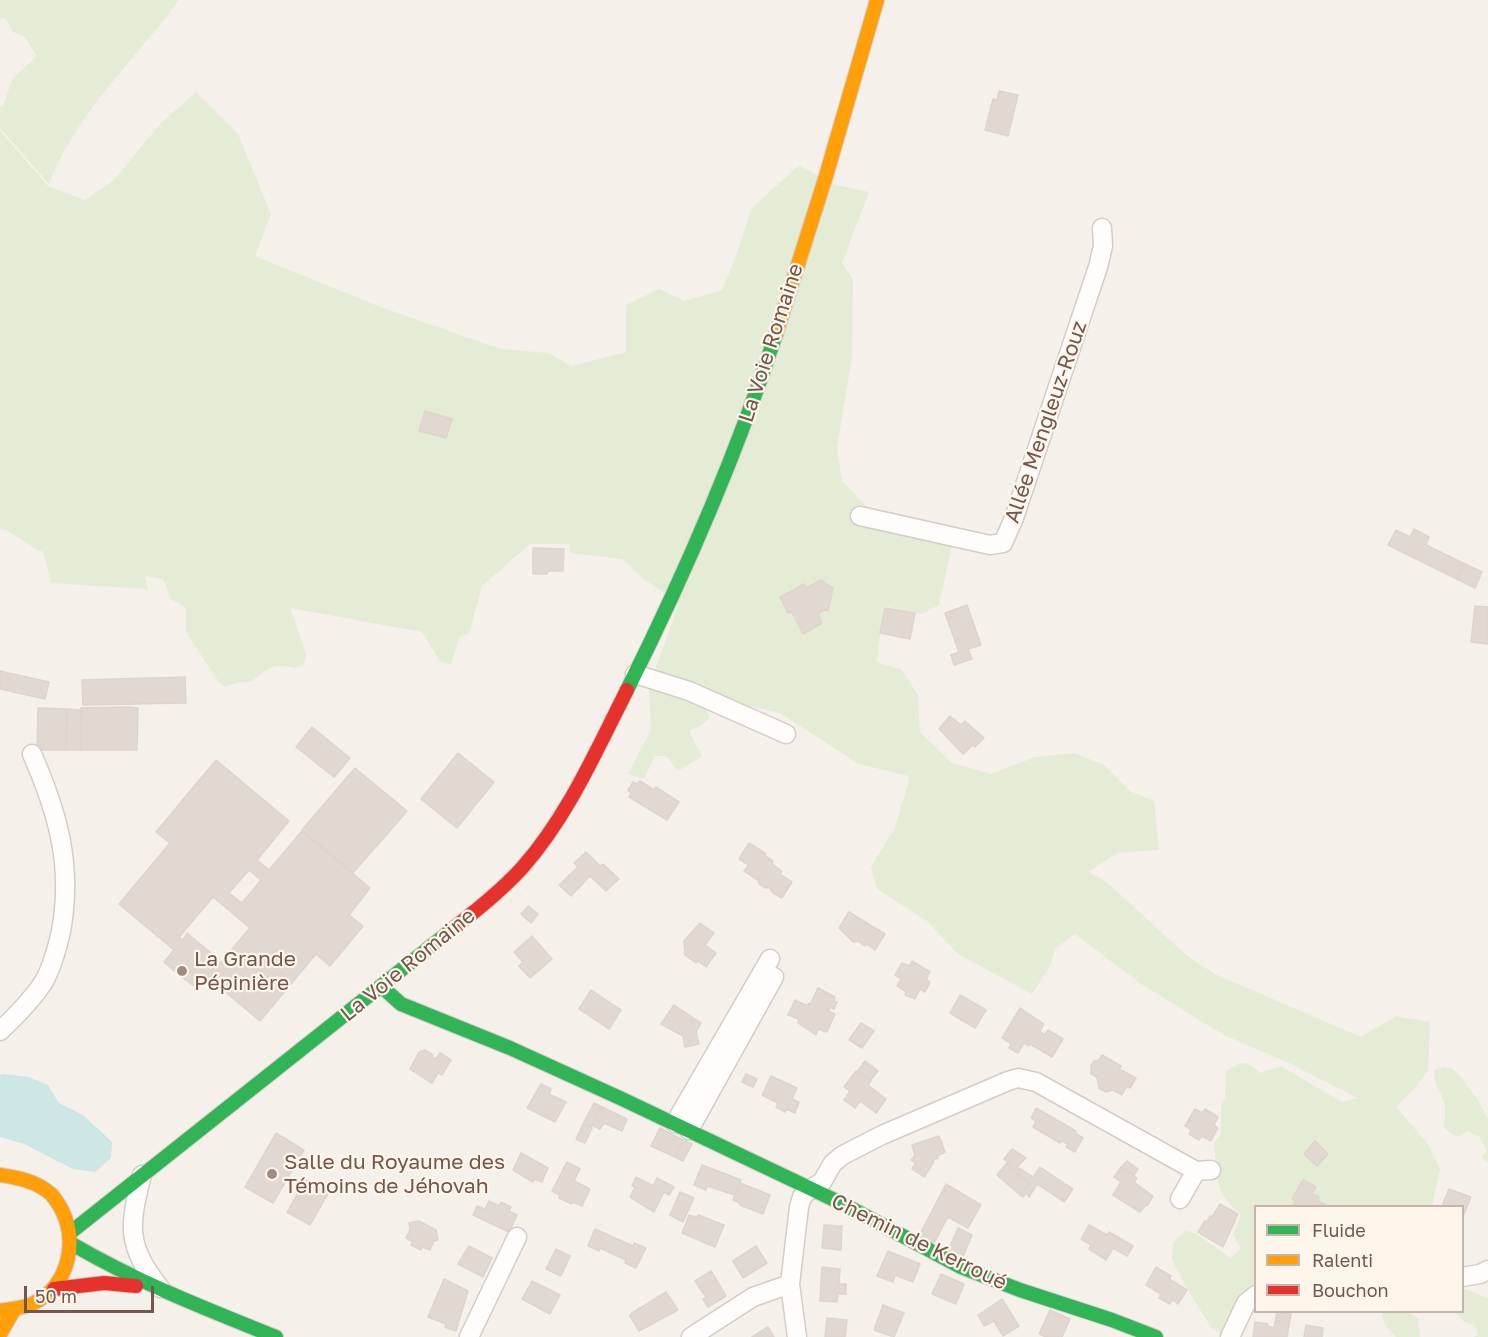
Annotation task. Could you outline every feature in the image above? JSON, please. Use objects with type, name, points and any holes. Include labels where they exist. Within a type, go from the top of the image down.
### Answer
[{"type":"street","name":"La Voie Romaine","points":[[72,1238],[80,1223],[487,902],[520,870],[564,811],[635,674],[718,494],[756,395],[826,176],[877,0]]},
{"type":"street","name":"Allée Mengleuz-Rouz","points":[[860,516],[990,545],[1003,543],[1014,518],[1098,267],[1103,246],[1102,228]]},
{"type":"street","points":[[635,674],[688,691],[786,734]]},
{"type":"street","points":[[0,1031],[29,1002],[47,976],[58,943],[66,899],[66,872],[60,833],[47,789],[32,754]]},
{"type":"street","points":[[682,1127],[770,959]]},
{"type":"street","points":[[682,1127],[774,977]]},
{"type":"street","name":"Chemin de Kerroué","points":[[381,986],[401,1004],[510,1048],[682,1127],[872,1218],[961,1267],[1156,1337]]},
{"type":"street","points":[[797,1337],[790,1284],[802,1197],[822,1182],[836,1160],[863,1144],[1018,1078],[1027,1078],[1045,1086],[1203,1171],[1180,1199]]},
{"type":"street","points":[[0,1175],[12,1175],[30,1180],[65,1204],[72,1238],[67,1268],[54,1289],[39,1302],[7,1311],[0,1334]]},
{"type":"street","points":[[142,1175],[133,1210],[133,1239],[144,1267],[163,1292]]},
{"type":"street","points":[[91,1201],[113,1197]]},
{"type":"street","points":[[469,1337],[517,1237]]},
{"type":"street","points":[[72,1238],[99,1260],[163,1292],[276,1337]]},
{"type":"street","points":[[1464,1277],[1488,1270]]},
{"type":"street","points":[[54,1289],[112,1281],[163,1292]]},
{"type":"street","points":[[691,1337],[753,1298],[790,1284]]},
{"type":"street","points":[[1230,1337],[1246,1303],[1254,1297]]},
{"type":"green space","points":[[0,0],[179,0],[90,110],[61,158],[49,184],[0,128],[0,107],[3,107],[12,79],[37,56],[24,36],[13,32],[6,19],[0,18]]},
{"type":"green space","points":[[196,92],[238,134],[271,214],[255,256],[378,306],[449,331],[501,349],[548,353],[572,366],[626,352],[626,305],[659,289],[684,301],[722,290],[751,209],[799,165],[836,185],[869,192],[842,263],[853,279],[852,357],[837,447],[842,481],[870,510],[953,540],[939,605],[922,614],[884,606],[877,662],[902,670],[918,695],[920,732],[952,763],[991,774],[1035,757],[1074,753],[1104,765],[1130,791],[1154,801],[1159,850],[1117,853],[1089,872],[1108,883],[1186,955],[1215,974],[1361,1037],[1396,1016],[1430,1022],[1428,1071],[1396,1107],[1428,1144],[1440,1169],[1432,1205],[1254,1205],[1254,1290],[1223,1334],[1212,1329],[1172,1259],[1173,1243],[1185,1231],[1195,1233],[1231,1258],[1241,1248],[1233,1235],[1241,1214],[1225,1198],[1221,1190],[1214,1143],[1221,1134],[1221,1107],[1225,1098],[1226,1071],[1244,1063],[1251,1065],[1260,1073],[1281,1066],[1342,1102],[1358,1098],[1289,1063],[1224,1035],[1141,984],[1075,934],[1055,949],[1050,966],[1032,994],[958,954],[926,920],[877,889],[871,867],[894,829],[909,781],[908,776],[859,764],[778,712],[697,698],[710,718],[689,731],[702,756],[678,771],[666,756],[655,756],[644,779],[628,774],[651,730],[649,687],[679,603],[642,578],[623,559],[570,553],[569,544],[530,544],[482,586],[469,634],[460,636],[451,665],[440,661],[422,632],[290,608],[306,654],[304,664],[295,668],[282,666],[271,668],[252,682],[240,682],[224,687],[186,632],[186,608],[171,599],[163,579],[145,576],[148,589],[51,583],[43,552],[0,528],[0,131],[48,186],[85,200],[114,180],[160,124]]},
{"type":"green space","points":[[1444,1067],[1453,1069],[1461,1077],[1478,1100],[1488,1120],[1488,1163],[1481,1158],[1487,1151],[1480,1137],[1467,1131],[1458,1137],[1443,1126],[1445,1108],[1434,1078],[1434,1070]]},
{"type":"green space","points":[[1464,1290],[1488,1299],[1488,1337],[1473,1337],[1478,1335],[1475,1325],[1464,1322],[1456,1313],[1464,1313]]},
{"type":"green space","points":[[1382,1313],[1410,1313],[1418,1318],[1420,1337],[1396,1337],[1385,1325]]},
{"type":"water","points":[[0,1075],[29,1077],[48,1085],[59,1103],[83,1115],[112,1142],[111,1158],[95,1172],[73,1169],[24,1144],[0,1137]]},
{"type":"building","points":[[999,91],[1018,95],[1008,136],[985,130],[993,99],[997,100]]},
{"type":"building","points":[[425,411],[452,419],[446,438],[419,431]]},
{"type":"building","points":[[1414,529],[1429,537],[1426,545],[1465,564],[1457,579],[1388,545],[1396,530],[1410,537]]},
{"type":"building","points":[[533,548],[564,549],[563,571],[533,574]]},
{"type":"building","points":[[1465,564],[1482,572],[1475,588],[1457,579]]},
{"type":"building","points":[[821,580],[833,588],[828,611],[824,610],[818,614],[822,623],[803,634],[792,612],[788,613],[780,597],[804,584],[806,588]]},
{"type":"building","points":[[967,605],[981,645],[968,649],[972,659],[954,665],[951,655],[959,652],[945,613]]},
{"type":"building","points":[[1475,606],[1488,607],[1488,644],[1471,642]]},
{"type":"building","points":[[885,608],[915,613],[910,639],[880,633]]},
{"type":"building","points":[[0,671],[49,682],[45,699],[0,689]]},
{"type":"building","points":[[185,677],[186,703],[83,705],[82,680]]},
{"type":"building","points":[[38,708],[67,709],[66,750],[37,750]]},
{"type":"building","points":[[81,708],[138,708],[137,750],[81,750]]},
{"type":"building","points":[[67,709],[82,710],[81,750],[66,750]]},
{"type":"building","points":[[950,716],[961,725],[965,721],[984,738],[963,754],[939,729]]},
{"type":"building","points":[[312,727],[350,758],[334,777],[296,747]]},
{"type":"building","points":[[458,753],[494,782],[457,828],[421,799]]},
{"type":"building","points":[[216,760],[289,821],[257,860],[269,870],[302,831],[370,888],[349,915],[363,926],[330,966],[316,954],[260,1021],[205,975],[195,987],[179,975],[164,962],[174,950],[119,904],[170,843],[156,832]],"holes":[[[249,870],[261,880],[242,903],[229,893]],[[213,897],[250,928],[216,968],[213,965],[218,959],[187,933],[183,940],[179,937]]]},
{"type":"building","points":[[355,768],[407,811],[353,873],[302,830]]},
{"type":"building","points":[[640,781],[654,790],[656,787],[679,802],[667,820],[629,797],[631,793],[628,790],[633,782],[637,784]]},
{"type":"building","points":[[749,843],[766,854],[765,856],[773,861],[772,864],[782,871],[780,874],[792,882],[782,898],[773,893],[769,887],[765,888],[759,884],[758,880],[744,871],[749,865],[739,859]]},
{"type":"building","points":[[586,852],[600,866],[603,864],[619,879],[606,891],[590,876],[571,896],[559,885],[578,867],[574,863]]},
{"type":"building","points":[[528,906],[538,914],[531,923],[521,914]]},
{"type":"building","points":[[849,912],[885,934],[875,950],[858,941],[853,942],[839,928]]},
{"type":"building","points":[[700,923],[714,933],[705,945],[716,953],[706,967],[685,955],[684,941]]},
{"type":"building","points":[[532,936],[552,959],[530,978],[519,966],[523,962],[514,952]]},
{"type":"building","points":[[912,961],[930,972],[926,980],[930,982],[925,992],[920,989],[915,999],[905,995],[906,992],[897,986],[901,979],[895,975],[902,963],[909,966]]},
{"type":"building","points":[[818,988],[835,997],[834,1001],[837,1002],[834,1009],[830,1007],[828,1011],[835,1014],[827,1032],[818,1029],[816,1035],[798,1023],[799,1019],[788,1015],[795,1000],[806,1005],[811,1003]]},
{"type":"building","points":[[591,990],[621,1010],[609,1029],[579,1009]]},
{"type":"building","points":[[960,995],[986,1010],[975,1028],[950,1013]]},
{"type":"building","points":[[674,1005],[701,1023],[696,1032],[699,1044],[685,1047],[683,1036],[661,1024]]},
{"type":"building","points":[[1020,1008],[1044,1024],[1040,1031],[1045,1035],[1048,1030],[1063,1039],[1052,1057],[1024,1043],[1018,1053],[1009,1048],[1011,1044],[1002,1038]]},
{"type":"building","points":[[861,1023],[874,1031],[862,1048],[849,1040]]},
{"type":"building","points":[[425,1050],[436,1059],[440,1053],[451,1060],[442,1075],[438,1073],[432,1083],[410,1069],[419,1052]]},
{"type":"building","points":[[1102,1055],[1121,1066],[1119,1069],[1136,1078],[1130,1088],[1127,1086],[1122,1095],[1113,1090],[1106,1092],[1099,1088],[1097,1077],[1091,1074],[1091,1066]]},
{"type":"building","points":[[865,1061],[878,1071],[870,1081],[858,1071]]},
{"type":"building","points":[[856,1071],[871,1081],[868,1085],[886,1099],[876,1113],[860,1101],[855,1108],[844,1100],[850,1091],[844,1087]]},
{"type":"building","points":[[746,1074],[757,1079],[753,1087],[742,1082]]},
{"type":"building","points":[[771,1076],[797,1088],[792,1099],[799,1102],[795,1113],[786,1109],[785,1112],[776,1107],[778,1103],[762,1095]]},
{"type":"building","points":[[541,1084],[551,1089],[549,1094],[566,1102],[555,1122],[527,1108]]},
{"type":"building","points":[[594,1103],[600,1106],[591,1127],[583,1124]]},
{"type":"building","points":[[600,1106],[627,1119],[622,1131],[604,1123],[600,1129],[592,1125]]},
{"type":"building","points":[[1036,1108],[1076,1131],[1075,1133],[1083,1138],[1075,1152],[1066,1147],[1068,1144],[1062,1141],[1060,1143],[1033,1127],[1036,1121],[1031,1118]]},
{"type":"building","points":[[1195,1109],[1202,1113],[1205,1109],[1218,1117],[1214,1125],[1218,1128],[1211,1141],[1202,1136],[1199,1140],[1189,1134],[1191,1130],[1185,1126]]},
{"type":"building","points":[[583,1124],[592,1128],[585,1143],[576,1139]]},
{"type":"building","points":[[660,1128],[683,1140],[675,1157],[651,1146]]},
{"type":"building","name":"Salle du Royaume des Témoins de Jéhovah","points":[[276,1133],[304,1150],[273,1203],[245,1187]]},
{"type":"building","points":[[939,1136],[945,1152],[933,1160],[934,1162],[924,1177],[912,1169],[916,1163],[911,1160],[915,1155],[912,1145]]},
{"type":"building","points":[[683,1140],[692,1144],[683,1161],[675,1157]]},
{"type":"building","points":[[1315,1141],[1328,1154],[1317,1166],[1304,1154]]},
{"type":"building","points":[[1012,1149],[1026,1158],[1017,1167],[1033,1177],[1040,1167],[1073,1189],[1064,1202],[1037,1184],[1029,1197],[1026,1193],[1023,1197],[1020,1195],[1030,1184],[1006,1164],[1008,1162],[1004,1159]]},
{"type":"building","points":[[521,1153],[548,1168],[542,1182],[534,1179],[533,1182],[513,1170]]},
{"type":"building","points":[[1127,1161],[1138,1169],[1134,1175],[1122,1167]]},
{"type":"building","points":[[567,1162],[580,1169],[574,1181],[590,1189],[582,1206],[559,1198],[560,1195],[552,1191]]},
{"type":"building","points":[[1006,1164],[1030,1184],[1020,1195],[997,1175]]},
{"type":"building","points":[[702,1165],[741,1180],[735,1195],[707,1186],[706,1190],[694,1185]]},
{"type":"building","points":[[1121,1167],[1137,1178],[1134,1182],[1153,1196],[1140,1212],[1113,1195],[1121,1182],[1114,1177]]},
{"type":"building","points":[[636,1177],[653,1186],[657,1178],[674,1187],[669,1195],[664,1192],[654,1212],[630,1197],[635,1187],[632,1186]]},
{"type":"building","points":[[306,1179],[329,1192],[310,1225],[287,1212]]},
{"type":"building","points":[[1303,1180],[1316,1187],[1312,1194],[1319,1197],[1318,1201],[1326,1205],[1294,1205],[1296,1201],[1292,1199]]},
{"type":"building","points":[[740,1183],[770,1195],[763,1214],[733,1200]]},
{"type":"building","points":[[946,1184],[981,1205],[968,1228],[948,1217],[934,1243],[919,1236]]},
{"type":"building","points":[[1449,1189],[1471,1197],[1464,1214],[1464,1205],[1442,1205]]},
{"type":"building","points":[[680,1192],[694,1198],[683,1222],[670,1215]]},
{"type":"building","points":[[489,1201],[499,1206],[501,1202],[511,1207],[509,1211],[517,1215],[509,1232],[473,1215],[477,1206],[485,1209]]},
{"type":"building","points":[[1220,1204],[1238,1214],[1223,1247],[1198,1232]]},
{"type":"building","points":[[689,1215],[697,1217],[698,1215],[724,1225],[715,1247],[682,1233]]},
{"type":"building","points":[[419,1221],[436,1230],[438,1240],[434,1241],[430,1250],[422,1247],[421,1250],[411,1245],[413,1242],[406,1238],[410,1230],[409,1223]]},
{"type":"building","points":[[824,1225],[842,1226],[841,1250],[822,1248]]},
{"type":"building","points":[[1089,1225],[1107,1235],[1109,1232],[1133,1246],[1127,1256],[1113,1248],[1106,1260],[1089,1249],[1091,1245],[1081,1239]]},
{"type":"building","points":[[958,1228],[972,1235],[962,1259],[948,1251]]},
{"type":"building","points":[[595,1229],[633,1246],[634,1243],[646,1248],[636,1268],[625,1263],[626,1260],[600,1248],[599,1251],[588,1246]]},
{"type":"building","points":[[469,1246],[492,1258],[483,1277],[458,1264]]},
{"type":"building","points":[[756,1246],[767,1263],[743,1278],[733,1261]]},
{"type":"building","points":[[556,1249],[570,1256],[561,1276],[546,1269]]},
{"type":"building","points":[[888,1251],[920,1264],[913,1282],[895,1275],[893,1282],[877,1276]]},
{"type":"building","points":[[822,1267],[840,1269],[839,1284],[846,1284],[846,1294],[838,1294],[837,1302],[820,1301]]},
{"type":"building","points":[[1156,1267],[1171,1276],[1169,1279],[1187,1290],[1178,1304],[1172,1300],[1170,1304],[1159,1298],[1161,1294],[1146,1285]]},
{"type":"building","points":[[711,1271],[726,1296],[708,1307],[703,1299],[706,1297],[695,1281]]},
{"type":"building","points":[[941,1274],[964,1284],[956,1304],[932,1294]]},
{"type":"building","points":[[444,1279],[468,1291],[456,1331],[428,1317]]},
{"type":"building","points":[[532,1281],[560,1295],[550,1314],[522,1299]]},
{"type":"building","points":[[666,1292],[678,1310],[639,1331],[630,1316],[632,1313]]},
{"type":"building","points":[[1002,1299],[1019,1326],[1003,1336],[994,1321],[984,1326],[978,1315]]},
{"type":"building","points":[[883,1305],[904,1313],[894,1337],[874,1330]]},
{"type":"building","points":[[1050,1310],[1070,1319],[1062,1337],[1046,1337],[1039,1334]]},
{"type":"building","points":[[1277,1313],[1291,1314],[1287,1337],[1253,1337],[1255,1322],[1268,1324],[1267,1326],[1274,1328]]},
{"type":"building","points":[[827,1318],[847,1320],[845,1337],[825,1337]]},
{"type":"building","points":[[1306,1325],[1323,1328],[1322,1337],[1304,1337]]},
{"type":"building","points":[[768,1327],[774,1337],[752,1337]]},
{"type":"traffic: fast","points":[[627,690],[669,603],[727,470],[776,334]]},
{"type":"traffic: fast","points":[[71,1232],[449,932]]},
{"type":"traffic: fast","points":[[381,986],[401,1004],[510,1048],[620,1098],[843,1204],[961,1267],[1156,1337]]},
{"type":"traffic: fast","points":[[72,1244],[147,1283],[276,1337]]},
{"type":"traffic: slow","points":[[776,334],[826,176],[877,0]]},
{"type":"traffic: slow","points":[[0,1175],[33,1183],[51,1194],[59,1205],[69,1232],[67,1261],[55,1286],[32,1304],[0,1311]]},
{"type":"traffic: slow","points":[[0,1334],[14,1310]]},
{"type":"traffic: jam","points":[[449,932],[487,902],[522,868],[538,848],[580,782],[627,690]]},
{"type":"traffic: jam","points":[[54,1289],[104,1283],[136,1286]]},
{"type":"place","name":"La Grande Pépinière","points":[[182,971]]},
{"type":"place","name":"Salle du Royaume des Témoins de Jéhovah","points":[[272,1174]]}]
